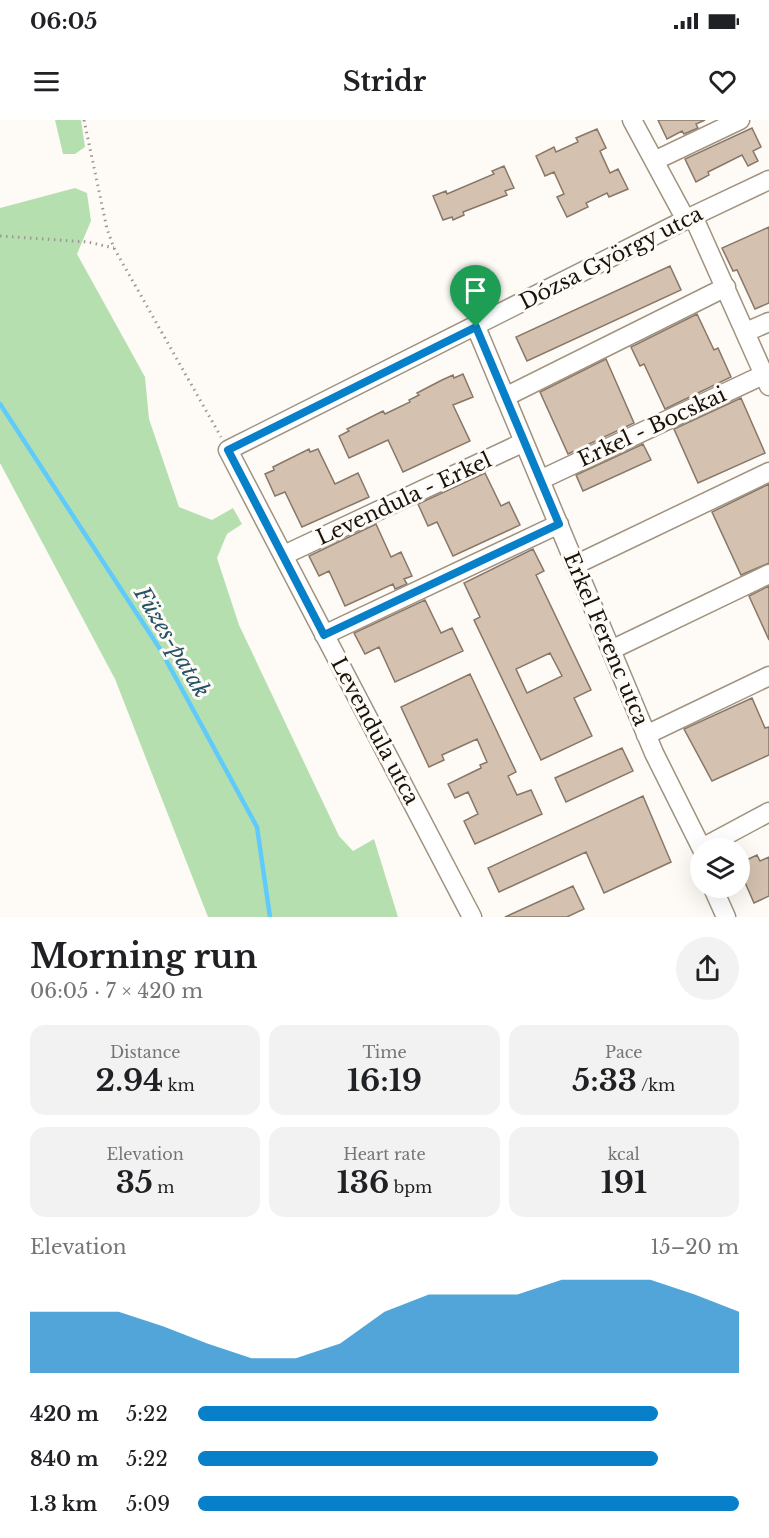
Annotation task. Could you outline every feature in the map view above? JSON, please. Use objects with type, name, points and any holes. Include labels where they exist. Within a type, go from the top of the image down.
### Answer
[{"type":"street","points":[[632,120],[654,161],[690,218],[726,287],[766,381]]},
{"type":"street","points":[[654,161],[740,120]]},
{"type":"street","name":"Dózsa György utca","points":[[228,450],[769,180]]},
{"type":"street","points":[[505,397],[726,287]]},
{"type":"street","points":[[746,332],[769,322]]},
{"type":"street","name":"Erkel Ferenc utca","points":[[476,327],[646,735],[697,838]]},
{"type":"street","name":"Erkel - Bocskai","points":[[540,480],[766,381]]},
{"type":"street","name":"Levendula - Erkel","points":[[284,555],[524,442]]},
{"type":"street","name":"Levendula utca","points":[[228,450],[472,917]]},
{"type":"street","points":[[575,565],[769,472]]},
{"type":"street","points":[[324,635],[559,524]]},
{"type":"street","points":[[611,650],[769,574]]},
{"type":"street","points":[[646,735],[769,676]]},
{"type":"street","points":[[721,838],[769,812]]},
{"type":"street","points":[[717,898],[726,917]]},
{"type":"path","points":[[84,120],[107,229],[114,248],[228,450]]},
{"type":"path","points":[[0,236],[88,242],[114,248]]},
{"type":"green space","points":[[55,120],[81,120],[85,147],[75,154],[63,154]]},
{"type":"green space","points":[[75,188],[87,193],[91,221],[77,254],[145,377],[149,419],[179,507],[212,520],[233,508],[242,524],[227,534],[217,558],[239,625],[339,836],[353,851],[374,839],[398,917],[208,917],[115,679],[0,463],[0,208]]},
{"type":"building","points":[[658,120],[705,120],[696,124],[698,128],[684,134],[682,131],[667,139]]},
{"type":"building","points":[[752,128],[761,147],[753,151],[758,161],[748,166],[742,155],[708,172],[709,175],[696,182],[685,159]]},
{"type":"building","points":[[597,129],[606,148],[600,151],[610,173],[618,169],[628,189],[609,197],[607,193],[586,203],[588,207],[567,217],[557,197],[564,194],[554,172],[545,176],[536,156],[554,147],[556,152],[578,142],[576,138]]},
{"type":"building","points":[[504,166],[514,188],[505,191],[507,195],[463,212],[464,215],[453,220],[452,217],[443,220],[433,196],[446,191],[447,194],[494,174],[492,171]]},
{"type":"building","points":[[769,227],[769,303],[755,309],[737,270],[733,271],[722,248]]},
{"type":"building","points":[[670,266],[681,290],[527,361],[516,337]]},
{"type":"building","points":[[697,314],[714,350],[718,348],[731,377],[665,409],[644,364],[640,366],[631,347]]},
{"type":"building","points":[[606,359],[634,423],[568,454],[540,392]]},
{"type":"building","points":[[463,374],[473,397],[453,405],[470,441],[403,472],[388,440],[349,458],[339,436],[349,431],[347,429],[383,411],[385,414],[410,402],[409,400],[419,395],[417,393],[442,380]]},
{"type":"building","points":[[741,398],[765,453],[698,483],[674,429]]},
{"type":"building","points":[[643,444],[651,460],[583,491],[576,475]]},
{"type":"building","points":[[309,449],[310,452],[318,449],[335,484],[358,473],[369,497],[302,527],[285,492],[275,496],[265,474],[274,470],[273,467]]},
{"type":"building","points":[[485,473],[501,506],[509,502],[520,525],[453,556],[437,522],[428,526],[418,504]]},
{"type":"building","points":[[769,484],[769,563],[741,575],[712,512]]},
{"type":"building","points":[[376,524],[391,557],[401,552],[412,576],[404,579],[407,584],[395,589],[393,584],[345,606],[329,571],[319,576],[309,556]]},
{"type":"building","points":[[533,549],[544,571],[536,575],[591,690],[574,698],[592,736],[541,760],[474,620],[480,617],[464,583]],"holes":[[[550,653],[562,676],[527,693],[516,669]]]},
{"type":"building","points":[[769,586],[769,640],[749,596]]},
{"type":"building","points":[[425,600],[441,633],[452,628],[463,651],[395,682],[379,647],[365,654],[354,633]]},
{"type":"building","points":[[470,674],[516,772],[508,776],[517,795],[531,790],[542,814],[475,844],[464,821],[478,814],[468,792],[455,798],[448,784],[481,768],[480,765],[487,762],[477,739],[442,755],[444,760],[429,767],[401,707]]},
{"type":"building","points":[[752,698],[765,728],[769,727],[769,755],[712,781],[684,729]]},
{"type":"building","points":[[622,748],[633,771],[566,802],[555,778]]},
{"type":"building","points":[[643,796],[671,862],[604,893],[586,852],[499,892],[488,868]]},
{"type":"building","points":[[757,855],[760,861],[769,857],[769,896],[754,903],[750,894],[750,858]]},
{"type":"building","points":[[573,886],[584,909],[567,917],[505,917]]},
{"type":"waterway","name":"Füzes-patak","points":[[0,404],[160,649],[257,827],[270,917]]},
{"type":"route","points":[[476,327],[559,524],[324,635],[228,450],[476,327]]}]
